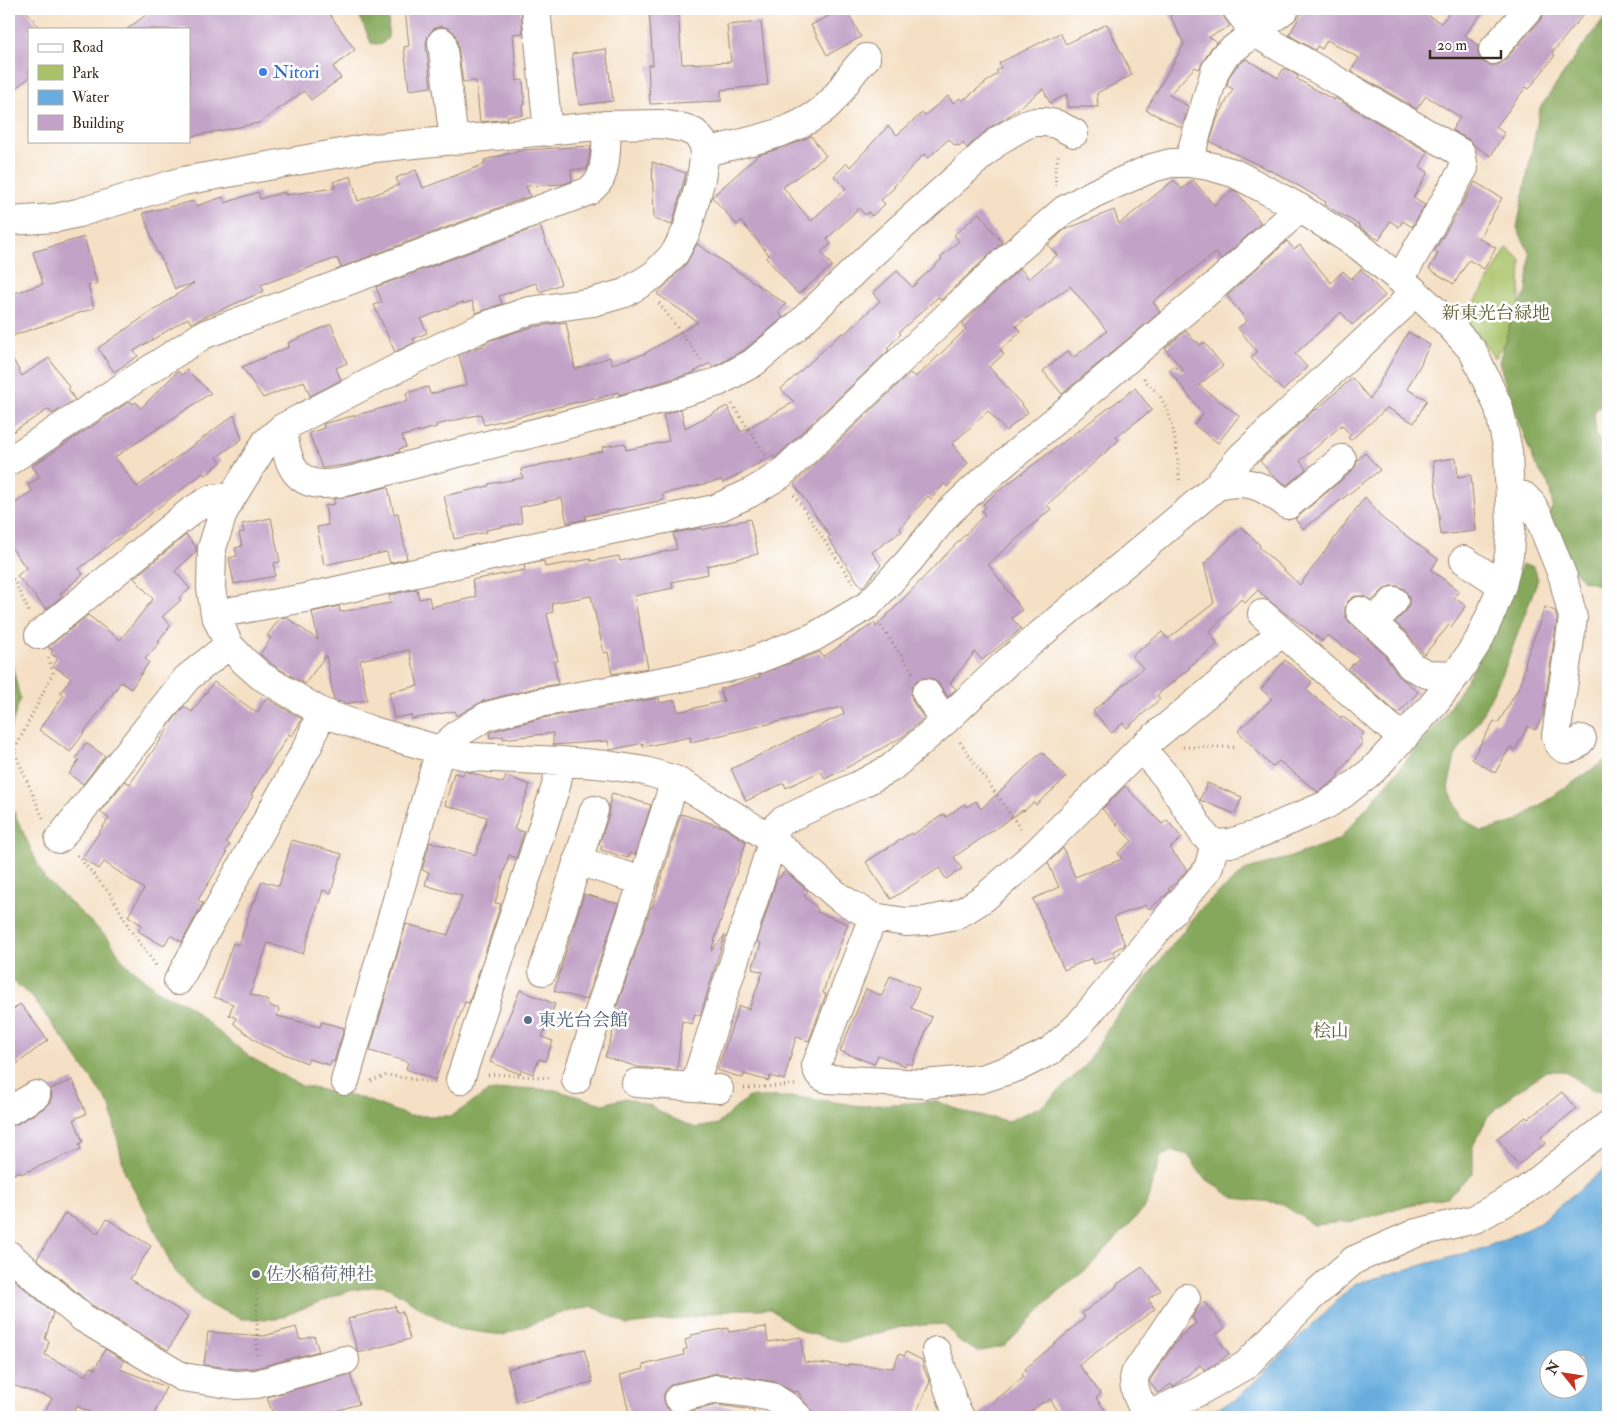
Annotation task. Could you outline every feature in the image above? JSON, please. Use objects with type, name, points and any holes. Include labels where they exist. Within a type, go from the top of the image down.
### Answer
[{"type":"street","points":[[536,9],[548,132]]},
{"type":"street","points":[[636,1083],[707,1088],[769,838],[782,821],[891,768],[945,721],[1005,664],[1217,486],[1241,458],[1400,308],[1407,284],[1464,168],[1461,153],[1255,33],[1237,9]]},
{"type":"street","points":[[1188,163],[1215,70],[1224,56],[1286,9]]},
{"type":"street","points":[[1493,50],[1529,9]]},
{"type":"street","points":[[442,42],[454,141]]},
{"type":"street","points":[[705,152],[777,133],[809,120],[830,103],[855,68],[866,58]]},
{"type":"street","points":[[282,428],[287,456],[295,473],[306,481],[324,484],[353,480],[623,410],[718,382],[753,363],[796,327],[876,250],[999,140],[1025,125],[1035,122],[1056,124],[1074,133]]},
{"type":"street","points":[[9,221],[56,218],[183,181],[364,149],[607,125],[661,124],[684,128],[695,133],[703,142],[705,152],[700,179],[686,230],[675,253],[654,276],[625,293],[593,302],[529,311],[485,326],[282,428],[266,442],[223,513],[212,548],[211,588],[215,614],[229,645],[244,661],[261,676],[321,712],[373,731],[472,757],[607,764],[645,771],[674,780],[704,796],[769,838],[840,898],[873,917],[906,922],[924,921],[955,914],[984,898],[1037,852],[1141,748],[1272,623],[1403,740]]},
{"type":"street","points":[[9,461],[203,335],[589,191],[596,185],[603,169],[607,125]]},
{"type":"street","points":[[215,614],[306,598],[433,568],[610,530],[715,510],[750,493],[780,475],[1007,259],[1064,210],[1095,193],[1152,168],[1170,163],[1209,166],[1234,173],[1298,207],[1359,246],[1407,284],[1446,321],[1473,351],[1499,408],[1508,451],[1511,528],[1509,555],[1494,609],[1479,640],[1456,675],[1403,740],[1373,770],[1326,805],[1256,835],[1230,843],[1215,844],[1204,835],[1168,779],[1141,748]]},
{"type":"street","points":[[354,1082],[440,750],[459,733],[488,716],[539,703],[675,679],[748,663],[814,637],[868,606],[909,561],[948,513],[976,487],[1218,283],[1285,222],[1298,207]]},
{"type":"street","points":[[1217,486],[1242,482],[1253,484],[1266,490],[1288,505],[1342,460]]},
{"type":"street","points":[[1510,493],[1524,496],[1531,503],[1539,517],[1563,577],[1574,618],[1556,736],[1558,744],[1565,749],[1571,749],[1582,739]]},
{"type":"street","points":[[39,634],[191,511],[211,499],[232,497]]},
{"type":"street","points":[[1464,560],[1502,585]]},
{"type":"street","points":[[1394,601],[1366,617],[1396,644],[1411,666],[1427,674],[1456,675]]},
{"type":"street","points":[[59,839],[187,678],[229,645]]},
{"type":"street","points":[[926,693],[945,721]]},
{"type":"street","points":[[178,981],[309,744],[321,712]]},
{"type":"street","points":[[460,1080],[556,786],[561,761]]},
{"type":"street","points":[[576,1080],[643,881],[674,780]]},
{"type":"street","points":[[543,971],[594,810]]},
{"type":"street","points":[[873,917],[816,1066],[818,1073],[822,1078],[924,1084],[980,1079],[1018,1067],[1050,1050],[1078,1026],[1208,868],[1215,844]]},
{"type":"street","points":[[577,861],[643,881]]},
{"type":"street","points":[[9,1111],[36,1095]]},
{"type":"street","points":[[1186,1298],[1135,1374],[1133,1382],[1135,1390],[1146,1416],[1198,1392],[1246,1364],[1308,1300],[1354,1260],[1416,1233],[1474,1219],[1525,1191],[1608,1125]]},
{"type":"street","points":[[9,1255],[83,1318],[182,1377],[236,1384],[257,1384],[345,1360]]},
{"type":"street","points":[[936,1351],[954,1405],[960,1417]]},
{"type":"street","points":[[679,1398],[716,1389],[743,1392],[772,1397],[790,1408],[798,1417]]},
{"type":"path","points":[[1141,371],[1146,382],[1160,395],[1173,426],[1177,448]]},
{"type":"path","points":[[9,576],[14,580],[39,634],[54,673],[14,751],[46,824],[59,839]]},
{"type":"path","points":[[945,721],[1037,852]]},
{"type":"path","points":[[1176,746],[1235,747]]},
{"type":"path","points":[[81,859],[112,896],[131,931],[158,968],[178,981]]},
{"type":"path","points":[[354,1082],[387,1075],[439,1084],[460,1080]]},
{"type":"path","points":[[707,1088],[804,1085],[822,1078]]},
{"type":"path","points":[[257,1279],[257,1384]]},
{"type":"green space","points":[[360,9],[389,9],[388,38],[381,45],[371,43],[360,17]]},
{"type":"green space","points":[[1608,14],[1608,394],[1603,403],[1594,412],[1596,436],[1608,449],[1608,580],[1602,586],[1582,580],[1563,555],[1546,519],[1553,506],[1548,483],[1536,466],[1511,402],[1499,362],[1511,320],[1527,291],[1530,254],[1517,228],[1540,108],[1580,50]]},
{"type":"green space","name":"新東光台緑地","points":[[1507,248],[1521,260],[1519,320],[1494,358],[1478,335],[1464,321]]},
{"type":"green space","name":"桧山","points":[[1522,565],[1533,566],[1538,579],[1503,673],[1478,722],[1455,756],[1448,788],[1461,816],[1481,832],[1515,822],[1606,760],[1608,755],[1608,1092],[1590,1089],[1564,1071],[1546,1071],[1513,1094],[1488,1116],[1473,1146],[1473,1173],[1447,1197],[1405,1206],[1356,1221],[1314,1225],[1280,1203],[1234,1198],[1203,1177],[1188,1155],[1174,1151],[1161,1156],[1145,1208],[1090,1266],[1052,1298],[1005,1346],[978,1352],[959,1341],[945,1324],[905,1326],[844,1342],[803,1332],[770,1309],[736,1309],[680,1319],[627,1325],[592,1306],[555,1315],[503,1335],[456,1329],[384,1285],[348,1291],[276,1319],[242,1319],[205,1303],[174,1271],[150,1219],[125,1173],[110,1106],[32,997],[9,978],[9,796],[13,810],[44,878],[109,939],[123,961],[160,993],[187,1004],[250,1057],[302,1086],[361,1098],[409,1116],[452,1116],[487,1092],[520,1088],[555,1090],[603,1104],[626,1098],[651,1106],[672,1118],[696,1128],[718,1124],[748,1097],[796,1097],[863,1106],[936,1101],[970,1114],[1008,1121],[1044,1105],[1086,1065],[1111,1023],[1203,906],[1247,869],[1288,858],[1340,839],[1444,716],[1470,674]]},
{"type":"green space","points":[[9,653],[20,698],[9,735]]},
{"type":"water","points":[[1608,1166],[1607,1417],[1193,1417],[1236,1400],[1354,1284],[1484,1248],[1536,1225]]},
{"type":"building","points":[[9,9],[25,9],[39,28],[28,28],[28,79],[9,93]]},
{"type":"building","name":"Nitori","points":[[154,9],[326,9],[355,50],[333,67],[341,78],[311,100],[304,91],[259,123],[190,137],[190,28],[128,28]]},
{"type":"building","points":[[405,9],[521,9],[523,33],[513,34],[517,81],[523,80],[525,105],[522,105],[523,115],[507,116],[508,119],[480,122],[476,81],[463,82],[457,40],[454,32],[441,26],[433,29],[428,36],[426,44],[431,87],[409,90],[404,47],[409,46]]},
{"type":"building","points":[[649,9],[678,9],[682,64],[731,62],[727,25],[761,22],[768,85],[721,90],[721,101],[650,104],[648,65],[653,65]]},
{"type":"building","points":[[842,9],[846,9],[861,37],[827,55],[811,25]]},
{"type":"building","points":[[1167,9],[1222,9],[1224,18],[1230,26],[1209,37],[1217,42],[1211,48],[1199,69],[1195,67],[1169,95],[1188,106],[1182,128],[1146,110],[1184,44]]},
{"type":"building","points":[[1304,9],[1417,9],[1441,23],[1453,9],[1485,9],[1465,35],[1478,46],[1478,55],[1482,61],[1490,65],[1498,65],[1505,60],[1541,19],[1544,9],[1588,9],[1552,53],[1555,55],[1529,89],[1526,87],[1496,127],[1504,133],[1491,156],[1452,130],[1460,117],[1426,96],[1417,109],[1351,71],[1359,58],[1327,40],[1322,49],[1317,46],[1315,50],[1289,35]]},
{"type":"building","points":[[1107,24],[1132,75],[1097,93],[1098,107],[1067,107],[1067,94],[1050,103],[1043,89],[1006,118],[989,128],[967,148],[963,143],[955,146],[949,139],[928,158],[924,154],[881,200],[885,204],[872,216],[869,212],[865,215],[859,208],[827,239],[831,244],[821,252],[832,266],[798,294],[766,258],[769,255],[741,221],[737,225],[712,197],[758,155],[811,136],[826,156],[783,187],[811,221],[846,188],[834,176],[847,163],[850,167],[888,126],[897,135],[922,113],[924,116],[948,96],[953,103],[960,98],[962,101],[998,73],[996,71],[1001,68],[999,63],[1060,33],[1066,44]]},
{"type":"building","points":[[606,49],[613,101],[579,105],[572,54]]},
{"type":"building","points":[[1246,59],[1278,78],[1284,68],[1298,76],[1297,79],[1334,100],[1335,98],[1428,152],[1420,167],[1428,172],[1413,198],[1425,205],[1412,227],[1403,221],[1399,227],[1390,221],[1379,240],[1359,227],[1359,225],[1325,205],[1326,202],[1280,175],[1210,142],[1217,119],[1233,89],[1227,86],[1229,77],[1236,67]]},
{"type":"building","points":[[591,146],[587,169],[571,170],[572,181],[564,184],[526,186],[530,196],[341,267],[337,258],[261,285],[264,291],[191,323],[188,318],[134,351],[138,356],[114,372],[98,348],[194,283],[175,289],[158,255],[143,213],[194,201],[196,206],[223,197],[225,203],[258,192],[260,199],[284,192],[285,195],[335,188],[333,182],[351,176],[358,201],[399,185],[396,178],[416,170],[423,188],[485,164],[484,160],[523,150]]},
{"type":"building","points":[[652,162],[686,173],[672,225],[654,219]]},
{"type":"building","points":[[1174,180],[1182,189],[1193,180],[1214,205],[1232,190],[1236,191],[1261,223],[1221,260],[1216,253],[1153,302],[1160,312],[1062,394],[1043,371],[1068,351],[1073,358],[1107,331],[1070,286],[1016,326],[1021,332],[1000,350],[1004,354],[989,367],[1028,412],[1006,431],[988,411],[952,444],[968,463],[947,487],[944,484],[931,499],[928,496],[900,528],[902,531],[872,552],[881,565],[862,588],[828,538],[830,536],[794,484],[910,373],[915,377],[925,369],[966,329],[962,324],[1020,268],[1029,279],[1057,255],[1048,245],[1064,230],[1114,210],[1119,224]]},
{"type":"building","points":[[1475,182],[1502,198],[1479,238],[1496,248],[1484,269],[1469,260],[1454,284],[1429,269],[1438,254],[1434,252]]},
{"type":"building","points":[[979,213],[1002,243],[941,300],[938,297],[899,332],[901,334],[887,348],[889,350],[775,458],[772,456],[723,483],[722,480],[662,494],[664,500],[585,516],[586,519],[567,523],[562,498],[520,507],[522,523],[454,539],[444,496],[489,486],[488,484],[523,478],[521,469],[603,451],[602,447],[625,443],[626,450],[669,441],[663,415],[681,409],[685,428],[727,406],[741,432],[794,402],[781,389],[880,301],[873,293],[897,271],[912,287],[959,241],[954,235]]},
{"type":"building","points":[[540,226],[561,284],[540,292],[536,283],[499,296],[502,304],[476,313],[472,301],[463,304],[463,302],[421,319],[427,333],[413,339],[415,342],[395,352],[374,305],[382,302],[376,287]]},
{"type":"building","points":[[84,237],[97,283],[88,286],[94,308],[9,337],[9,295],[43,284],[33,252]]},
{"type":"building","points":[[1287,241],[1294,249],[1300,245],[1331,283],[1343,271],[1351,279],[1361,269],[1385,296],[1352,325],[1341,312],[1295,354],[1307,367],[1283,391],[1251,358],[1257,352],[1238,328],[1247,321],[1227,296]]},
{"type":"building","points":[[697,244],[786,304],[778,312],[783,318],[744,350],[713,367],[710,363],[692,373],[619,395],[618,392],[595,400],[594,398],[484,425],[481,414],[436,425],[437,427],[402,436],[406,447],[399,449],[400,452],[346,465],[322,468],[309,433],[324,428],[323,424],[408,401],[406,393],[428,387],[430,394],[467,385],[459,355],[483,346],[483,344],[491,340],[532,327],[566,322],[575,369],[610,357],[612,364],[644,354],[698,322],[657,294],[686,264]]},
{"type":"building","points":[[331,324],[347,363],[336,368],[341,380],[310,396],[304,381],[263,398],[242,367],[289,347],[288,343]]},
{"type":"building","points":[[1186,331],[1195,342],[1197,341],[1200,345],[1204,342],[1223,366],[1199,385],[1239,416],[1218,443],[1194,425],[1203,414],[1169,370],[1174,366],[1182,372],[1184,371],[1165,348]]},
{"type":"building","points":[[1408,332],[1430,345],[1407,389],[1427,400],[1414,423],[1387,408],[1351,440],[1348,438],[1350,435],[1342,425],[1300,461],[1306,469],[1287,485],[1273,476],[1260,461],[1315,409],[1352,378],[1370,399]]},
{"type":"building","points":[[9,352],[22,376],[49,358],[69,387],[75,400],[52,414],[49,409],[9,434]]},
{"type":"building","points":[[187,370],[211,393],[115,457],[137,487],[234,415],[242,439],[217,457],[221,462],[205,476],[203,473],[79,569],[83,574],[60,594],[63,596],[46,609],[17,576],[26,568],[9,544],[9,508],[32,491],[28,485],[40,477],[32,466],[130,401],[133,404],[136,402],[141,408],[178,371],[182,375]]},
{"type":"building","points":[[1135,388],[1152,410],[1116,437],[1119,440],[1047,505],[1051,509],[988,564],[1022,610],[1012,618],[1021,629],[982,660],[975,652],[950,683],[956,689],[948,697],[933,679],[924,678],[917,680],[912,687],[911,695],[913,702],[924,718],[902,737],[850,766],[825,779],[821,771],[786,788],[784,783],[746,801],[731,769],[844,714],[842,707],[691,742],[690,737],[643,747],[643,743],[610,750],[608,741],[553,745],[553,733],[503,739],[503,736],[490,738],[489,733],[493,731],[542,718],[659,698],[660,703],[675,700],[678,712],[724,701],[720,689],[760,677],[759,675],[820,652],[823,657],[874,623],[876,627],[985,514],[982,511],[986,507],[983,504]]},
{"type":"building","points":[[1365,453],[1380,470],[1303,529],[1295,519],[1352,471],[1357,460]]},
{"type":"building","points":[[1456,458],[1458,477],[1471,475],[1476,531],[1441,535],[1433,461]]},
{"type":"building","points":[[388,487],[394,514],[398,513],[407,559],[390,563],[387,552],[324,565],[317,527],[328,525],[325,506],[335,504],[333,499]]},
{"type":"building","points":[[1365,497],[1383,519],[1438,559],[1431,570],[1459,591],[1454,597],[1466,606],[1451,627],[1449,625],[1424,655],[1407,633],[1395,622],[1409,605],[1409,597],[1404,589],[1390,586],[1372,601],[1363,596],[1355,596],[1348,601],[1345,608],[1345,616],[1349,622],[1384,654],[1398,675],[1418,692],[1398,714],[1348,669],[1359,658],[1328,635],[1322,641],[1268,600],[1258,590],[1245,603],[1241,599],[1209,632],[1218,644],[1157,695],[1160,699],[1127,728],[1123,723],[1112,733],[1093,711],[1143,668],[1132,656],[1162,632],[1168,639],[1214,603],[1204,564],[1242,527],[1260,545],[1259,547],[1300,585]]},
{"type":"building","points":[[271,518],[280,562],[274,563],[275,576],[234,584],[229,558],[237,556],[235,548],[242,546],[239,533],[244,532],[242,524]]},
{"type":"building","points":[[750,519],[758,554],[707,566],[708,574],[672,582],[673,588],[634,596],[648,668],[612,674],[608,652],[604,653],[591,596],[552,603],[553,612],[547,614],[558,661],[554,662],[558,684],[483,701],[456,716],[455,711],[412,719],[411,715],[394,718],[389,692],[418,686],[409,650],[360,660],[367,700],[344,704],[343,701],[338,702],[334,700],[326,655],[305,684],[276,667],[260,654],[271,638],[267,636],[280,618],[286,617],[318,640],[312,612],[339,606],[340,612],[391,603],[389,595],[417,589],[419,599],[429,597],[431,607],[476,597],[472,580],[525,570],[524,565],[544,561],[545,567],[619,556],[620,561],[677,549],[673,533],[702,528],[702,530]]},
{"type":"building","points":[[186,535],[196,547],[196,552],[175,571],[190,589],[162,617],[171,625],[158,641],[160,642],[145,659],[149,662],[131,689],[121,682],[70,752],[39,730],[64,695],[60,693],[71,678],[53,666],[58,658],[51,654],[53,651],[48,647],[88,615],[120,640],[153,599],[134,578]]},
{"type":"building","points":[[1545,607],[1555,611],[1557,619],[1543,716],[1535,730],[1528,726],[1515,750],[1510,747],[1495,773],[1472,759],[1494,721],[1498,723],[1521,684],[1526,660]]},
{"type":"building","points":[[1285,660],[1312,682],[1306,690],[1341,718],[1342,716],[1364,733],[1360,739],[1363,742],[1339,775],[1318,792],[1279,761],[1272,767],[1238,731],[1272,699],[1261,689]]},
{"type":"building","points":[[214,682],[257,713],[266,698],[302,719],[292,736],[289,734],[251,795],[253,796],[226,842],[230,845],[225,852],[227,853],[198,900],[203,903],[182,942],[170,935],[164,946],[138,931],[142,925],[128,916],[144,889],[104,862],[99,869],[82,858],[109,818],[100,812],[125,781],[130,784],[184,706],[192,712]]},
{"type":"building","points":[[86,743],[105,756],[83,784],[69,774],[79,760],[76,758]]},
{"type":"building","points":[[1042,752],[1066,778],[1036,805],[1034,802],[1024,811],[954,857],[962,869],[946,879],[939,868],[891,899],[866,862],[911,833],[912,835],[944,814],[946,817],[964,804],[966,807],[976,801],[981,809]]},
{"type":"building","points":[[465,771],[503,783],[506,776],[530,785],[514,829],[524,832],[516,858],[509,855],[495,903],[501,904],[469,1003],[465,1002],[435,1080],[406,1069],[408,1062],[370,1051],[406,924],[448,935],[462,896],[425,885],[429,872],[422,870],[430,842],[476,855],[487,817],[445,805],[454,773],[463,775]]},
{"type":"building","points":[[1207,783],[1242,797],[1235,814],[1200,800]]},
{"type":"building","points":[[1125,786],[1162,824],[1167,820],[1182,838],[1170,848],[1187,870],[1168,889],[1170,891],[1149,909],[1146,905],[1114,917],[1125,945],[1113,951],[1115,956],[1094,964],[1092,958],[1064,970],[1033,899],[1059,887],[1048,863],[1063,848],[1075,877],[1122,859],[1118,853],[1132,841],[1102,809]]},
{"type":"building","points":[[612,793],[651,805],[635,855],[630,853],[628,858],[601,850],[602,845],[599,844],[609,815]]},
{"type":"building","points":[[681,814],[723,827],[746,842],[711,951],[725,935],[700,1016],[695,1014],[692,1024],[682,1021],[677,1070],[638,1067],[605,1057],[620,1010],[616,1009],[652,908]]},
{"type":"building","points":[[292,840],[342,854],[331,893],[323,890],[303,954],[268,943],[250,994],[269,1001],[268,1005],[279,1009],[277,1016],[320,1027],[322,1022],[344,1028],[334,1062],[331,1061],[330,1065],[308,1059],[307,1063],[262,1045],[234,1024],[236,1018],[229,1015],[233,1004],[214,997],[233,943],[239,945],[253,901],[255,902],[262,881],[279,886]]},
{"type":"building","points":[[785,871],[808,891],[804,896],[818,909],[817,912],[848,924],[828,976],[823,993],[826,994],[809,1041],[796,1037],[784,1080],[770,1076],[769,1081],[744,1074],[743,1078],[717,1070],[739,1006],[749,1009],[763,972],[752,969],[761,944],[757,942],[776,881]]},
{"type":"building","points":[[584,894],[619,904],[586,1000],[554,991]]},
{"type":"building","points":[[890,976],[919,988],[911,1008],[932,1017],[912,1065],[906,1063],[905,1066],[878,1055],[874,1064],[840,1051],[866,989],[882,996]]},
{"type":"building","name":"東光台会館","points":[[520,990],[555,1004],[542,1037],[553,1041],[545,1061],[539,1059],[533,1074],[522,1070],[520,1074],[490,1062]]},
{"type":"building","points":[[20,1004],[48,1040],[9,1070],[9,1013]]},
{"type":"building","points":[[73,1080],[86,1114],[74,1119],[83,1142],[79,1144],[81,1149],[21,1174],[20,1171],[9,1176],[9,1127],[44,1108],[50,1102],[52,1095],[50,1089]]},
{"type":"building","points":[[1562,1092],[1576,1109],[1541,1137],[1546,1143],[1518,1165],[1497,1138],[1526,1117],[1528,1119]]},
{"type":"building","points":[[65,1213],[98,1233],[107,1219],[151,1246],[130,1279],[188,1316],[168,1350],[92,1305],[37,1259]]},
{"type":"building","points":[[1142,1267],[1161,1290],[1148,1299],[1155,1309],[1079,1365],[1101,1394],[1096,1398],[1105,1410],[1095,1417],[1062,1417],[1050,1399],[1023,1417],[976,1417],[1023,1377],[1025,1369],[1085,1318],[1082,1313],[1117,1287],[1116,1285]]},
{"type":"building","points":[[9,1275],[53,1313],[45,1339],[49,1341],[45,1355],[86,1376],[91,1367],[95,1369],[105,1349],[124,1361],[120,1369],[166,1387],[153,1417],[99,1417],[77,1406],[71,1417],[42,1417],[52,1398],[9,1384]]},
{"type":"building","points":[[1204,1302],[1225,1328],[1215,1335],[1229,1354],[1204,1370],[1200,1365],[1173,1387],[1171,1384],[1158,1393],[1150,1383],[1150,1380],[1174,1344],[1180,1339],[1179,1337],[1196,1323],[1192,1317]]},
{"type":"building","points":[[395,1306],[397,1313],[402,1311],[410,1339],[358,1353],[348,1319]]},
{"type":"building","points":[[296,1327],[300,1340],[314,1336],[319,1351],[255,1368],[237,1369],[204,1365],[208,1332],[264,1336]]},
{"type":"building","points":[[766,1327],[768,1342],[801,1337],[804,1362],[893,1368],[899,1354],[904,1356],[906,1352],[922,1360],[930,1382],[914,1417],[813,1417],[813,1412],[798,1391],[793,1392],[775,1382],[717,1373],[669,1386],[664,1394],[667,1408],[674,1413],[682,1413],[717,1405],[754,1410],[753,1417],[630,1417],[620,1375],[644,1369],[643,1365],[684,1355],[683,1350],[687,1349],[685,1340],[691,1338],[691,1335],[728,1328],[728,1332]]},
{"type":"building","points":[[584,1349],[593,1382],[517,1402],[508,1369]]},
{"type":"building","points":[[350,1374],[359,1404],[312,1417],[274,1417],[267,1397]]},
{"type":"place","name":"Nitori","points":[[263,72]]},
{"type":"place","name":"東光台会館","points":[[528,1020]]},
{"type":"place","name":"佐水稲荷神社","points":[[256,1274]]}]
